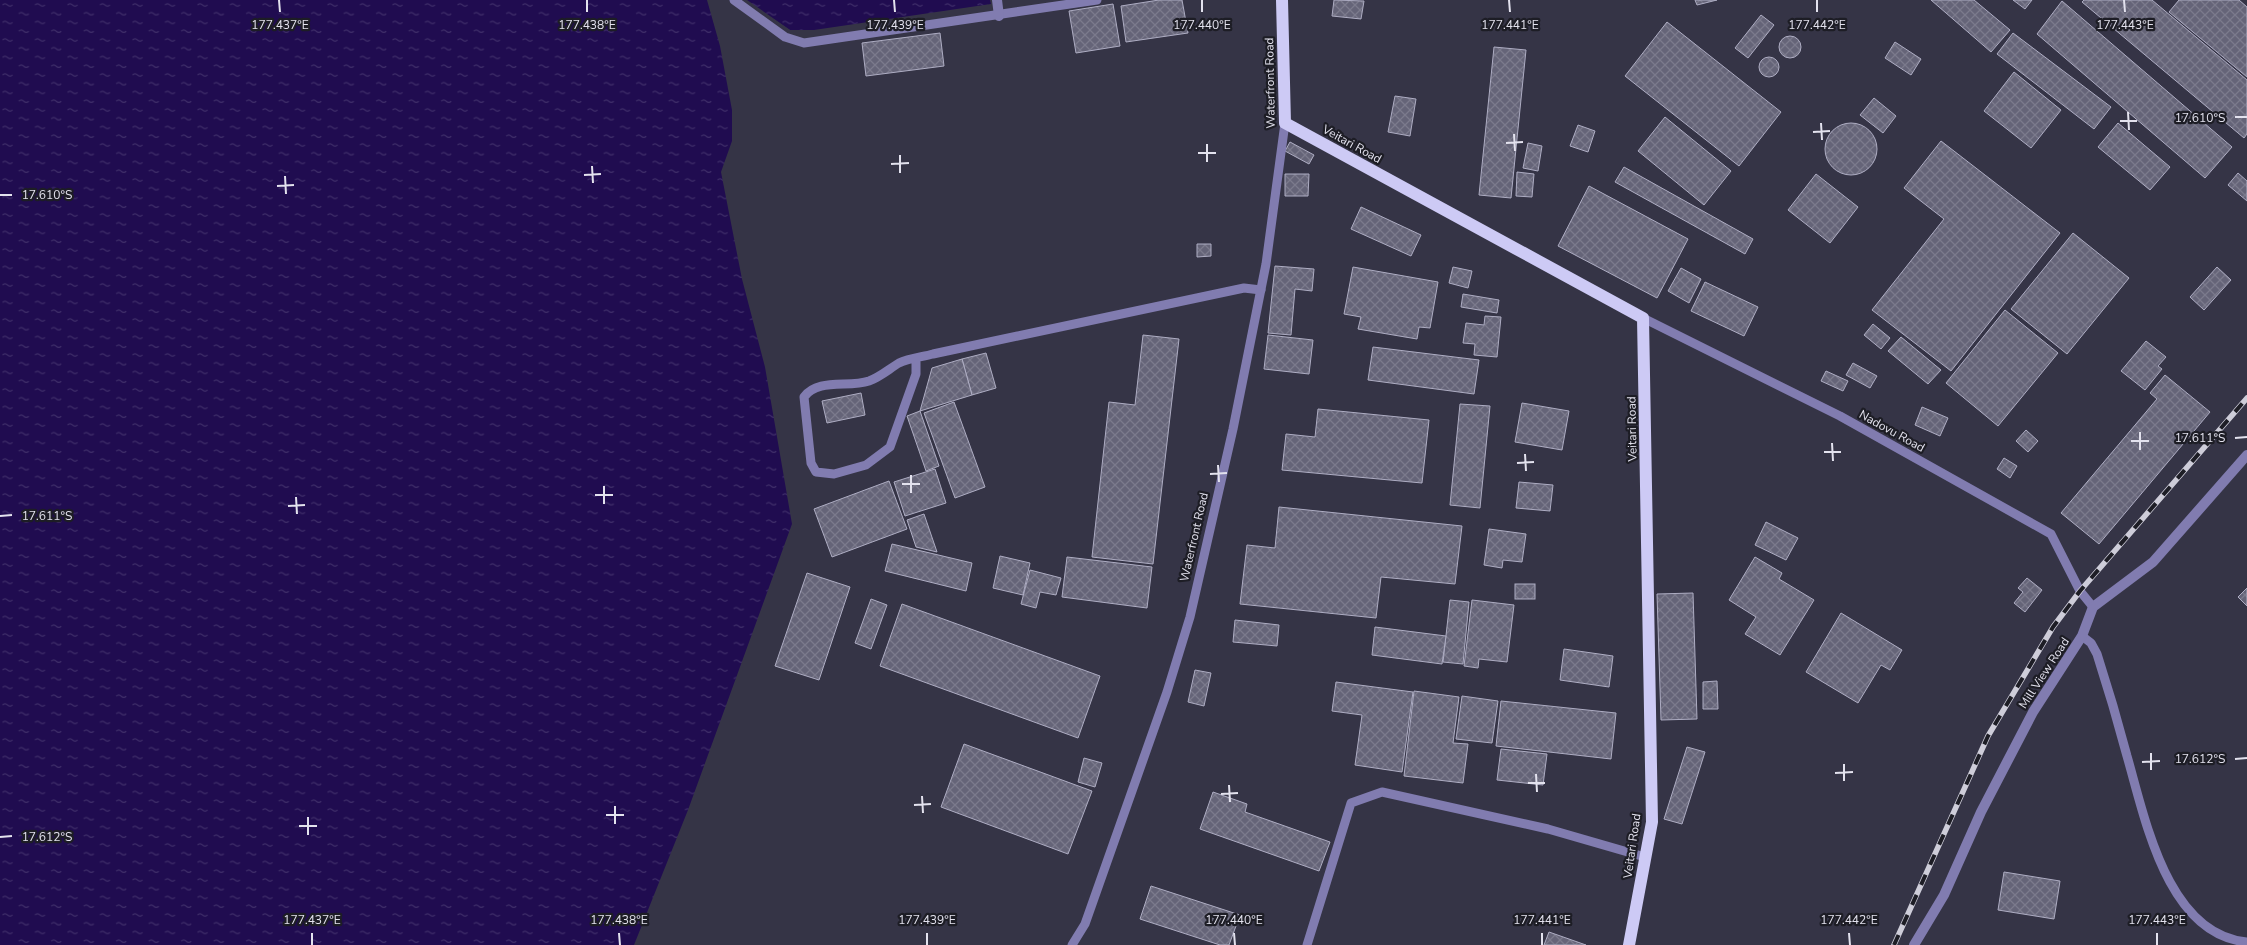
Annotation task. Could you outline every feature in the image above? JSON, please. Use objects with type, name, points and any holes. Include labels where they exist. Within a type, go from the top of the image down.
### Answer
[{"type":"main road","name":"Waterfront Road","points":[[1282,0],[1285,123]]},
{"type":"main road","name":"Veitari Road","points":[[1285,123],[1643,318],[1652,822],[1628,945]]},
{"type":"street","points":[[997,0],[999,16]]},
{"type":"street","points":[[2093,607],[2153,562],[2247,455]]},
{"type":"street","name":"Mill View Road","points":[[1914,945],[1944,895],[1981,812],[2033,712],[2082,636],[2093,607]]},
{"type":"lane","points":[[734,0],[785,37],[804,43],[999,16],[1098,0]]},
{"type":"lane","name":"Waterfront Road","points":[[1072,945],[1085,924],[1167,692],[1190,617],[1233,429],[1261,290],[1285,123]]},
{"type":"lane","points":[[916,358],[916,374],[890,447],[866,465],[834,474],[816,472],[811,463],[804,397],[809,390],[821,386],[869,381],[901,363],[916,358],[1162,304],[1244,288],[1261,290]]},
{"type":"lane","name":"Nadovu Road","points":[[1643,318],[1840,416],[2050,534],[2080,591],[2093,607]]},
{"type":"lane","points":[[2082,636],[2091,643],[2098,654],[2147,828],[2171,883],[2185,905],[2204,925],[2229,938],[2247,942]]},
{"type":"lane","points":[[1307,945],[1351,803],[1382,792],[1548,829],[1645,857]]},
{"type":"water","points":[[0,0],[707,0],[720,46],[732,110],[732,141],[721,172],[742,279],[765,367],[792,524],[688,810],[634,945],[0,945]]},
{"type":"water","points":[[747,0],[990,0],[991,4],[814,30],[790,30]]},
{"type":"pier","points":[[745,0],[790,30],[789,32],[777,25]]},
{"type":"building","points":[[1159,0],[1182,0],[1188,33],[1126,42],[1121,6]]},
{"type":"building","points":[[1334,0],[1364,1],[1361,19],[1332,16]]},
{"type":"building","points":[[1695,0],[1717,0],[1697,5]]},
{"type":"building","points":[[1931,0],[1974,0],[2010,30],[1991,52]]},
{"type":"building","points":[[2013,0],[2032,0],[2025,9]]},
{"type":"building","points":[[2084,0],[2152,0],[2247,80],[2247,134],[2244,138],[2082,2]]},
{"type":"building","points":[[2179,0],[2239,0],[2247,7],[2247,77],[2169,12]]},
{"type":"building","points":[[2062,1],[2232,147],[2205,178],[2037,34]]},
{"type":"building","points":[[1113,4],[1120,46],[1076,53],[1069,11]]},
{"type":"building","points":[[1761,15],[1774,25],[1748,58],[1735,48]]},
{"type":"building","points":[[1667,22],[1781,112],[1739,166],[1625,76]]},
{"type":"building","points":[[940,33],[944,66],[866,76],[862,43]]},
{"type":"building","points":[[2013,33],[2111,107],[2094,129],[1997,54]]},
{"type":"building","points":[[1790,36],[1798,39],[1801,47],[1798,55],[1790,58],[1782,55],[1779,47],[1782,39]]},
{"type":"building","points":[[1895,42],[1921,59],[1911,75],[1885,58]]},
{"type":"building","points":[[1494,47],[1526,50],[1511,198],[1479,195]]},
{"type":"building","points":[[1765,57],[1773,57],[1779,63],[1779,71],[1773,77],[1765,77],[1759,71],[1759,63]]},
{"type":"building","points":[[2014,72],[2061,110],[2031,148],[1984,111]]},
{"type":"building","points":[[1395,96],[1416,99],[1410,136],[1388,132]]},
{"type":"building","points":[[1874,98],[1896,116],[1883,133],[1860,115]]},
{"type":"building","points":[[1665,117],[1731,171],[1704,205],[1638,151]]},
{"type":"building","points":[[1846,123],[1856,123],[1866,127],[1873,134],[1877,149],[1873,164],[1866,171],[1856,175],[1846,175],[1836,171],[1829,164],[1825,154],[1825,144],[1829,134],[1836,127]]},
{"type":"building","points":[[2118,123],[2170,167],[2150,190],[2098,147]]},
{"type":"building","points":[[1578,125],[1595,131],[1588,152],[1570,146]]},
{"type":"building","points":[[1941,141],[2060,233],[1951,371],[1872,310],[1944,219],[1904,188]]},
{"type":"building","points":[[1290,142],[1314,155],[1309,164],[1285,151]]},
{"type":"building","points":[[1528,143],[1542,146],[1538,171],[1523,168]]},
{"type":"building","points":[[1624,167],[1753,239],[1745,254],[1615,182]]},
{"type":"building","points":[[1517,172],[1534,174],[1532,197],[1516,196]]},
{"type":"building","points":[[2238,173],[2247,181],[2247,201],[2228,185]]},
{"type":"building","points":[[1285,174],[1309,174],[1308,196],[1285,196]]},
{"type":"building","points":[[1816,174],[1858,207],[1830,243],[1788,210]]},
{"type":"building","points":[[1589,186],[1688,239],[1657,298],[1558,246]]},
{"type":"building","points":[[1361,207],[1421,235],[1411,256],[1351,229]]},
{"type":"building","points":[[2073,233],[2129,278],[2067,354],[2011,309]]},
{"type":"building","points":[[1197,244],[1211,244],[1211,256],[1197,257]]},
{"type":"building","points":[[1275,266],[1314,269],[1312,291],[1295,289],[1291,335],[1268,333]]},
{"type":"building","points":[[1353,267],[1438,282],[1430,328],[1419,327],[1417,339],[1358,329],[1361,317],[1344,314]]},
{"type":"building","points":[[1453,267],[1472,271],[1468,288],[1449,283]]},
{"type":"building","points":[[2217,267],[2231,280],[2204,310],[2190,297]]},
{"type":"building","points":[[1681,268],[1701,279],[1689,303],[1668,291]]},
{"type":"building","points":[[1705,282],[1758,307],[1744,336],[1691,311]]},
{"type":"building","points":[[1463,294],[1499,300],[1497,313],[1461,307]]},
{"type":"building","points":[[2005,310],[2058,353],[1998,426],[1946,383]]},
{"type":"building","points":[[1485,316],[1501,317],[1497,357],[1474,355],[1475,344],[1463,343],[1466,323],[1484,325]]},
{"type":"building","points":[[1873,324],[1890,338],[1881,349],[1864,335]]},
{"type":"building","points":[[1143,335],[1179,339],[1153,564],[1092,557],[1109,402],[1135,405]]},
{"type":"building","points":[[1268,335],[1313,340],[1309,374],[1264,369]]},
{"type":"building","points":[[1901,337],[1941,370],[1928,384],[1888,351]]},
{"type":"building","points":[[2146,341],[2166,357],[2158,366],[2162,369],[2145,390],[2121,371]]},
{"type":"building","points":[[1373,347],[1479,360],[1474,394],[1368,380]]},
{"type":"building","points":[[986,353],[996,388],[972,395],[962,359]]},
{"type":"building","points":[[962,359],[972,395],[920,411],[932,368]]},
{"type":"building","points":[[1853,363],[1877,376],[1870,388],[1846,375]]},
{"type":"building","points":[[1826,371],[1848,381],[1843,391],[1821,381]]},
{"type":"building","points":[[2165,375],[2210,412],[2099,544],[2061,513],[2157,399],[2150,393]]},
{"type":"building","points":[[861,393],[865,415],[827,423],[822,401]]},
{"type":"building","points":[[954,402],[985,487],[955,498],[924,413]]},
{"type":"building","points":[[1522,403],[1569,411],[1562,450],[1515,442]]},
{"type":"building","points":[[1460,404],[1490,406],[1480,508],[1450,505]]},
{"type":"building","points":[[1922,407],[1948,418],[1940,436],[1915,425]]},
{"type":"building","points":[[1318,409],[1429,420],[1422,483],[1282,470],[1286,434],[1315,437]]},
{"type":"building","points":[[920,411],[939,466],[926,471],[907,416]]},
{"type":"building","points":[[2026,430],[2038,441],[2028,452],[2016,441]]},
{"type":"building","points":[[2004,458],[2017,466],[2010,478],[1997,469]]},
{"type":"building","points":[[935,469],[946,503],[905,516],[894,482]]},
{"type":"building","points":[[889,481],[907,529],[832,557],[814,509]]},
{"type":"building","points":[[1519,482],[1553,485],[1550,511],[1516,508]]},
{"type":"building","points":[[1279,507],[1462,526],[1455,584],[1381,577],[1376,618],[1240,604],[1247,545],[1275,548]]},
{"type":"building","points":[[924,514],[937,552],[916,547],[907,520]]},
{"type":"building","points":[[1766,522],[1798,538],[1786,560],[1755,545]]},
{"type":"building","points":[[1489,529],[1526,534],[1522,562],[1503,560],[1502,568],[1484,565]]},
{"type":"building","points":[[892,544],[972,563],[966,591],[885,571]]},
{"type":"building","points":[[1000,556],[1030,563],[1023,595],[993,588]]},
{"type":"building","points":[[1067,557],[1152,567],[1147,608],[1062,597]]},
{"type":"building","points":[[1755,557],[1782,573],[1779,579],[1814,600],[1780,655],[1745,634],[1756,617],[1729,600]]},
{"type":"building","points":[[1030,570],[1061,578],[1056,595],[1040,592],[1036,608],[1021,604]]},
{"type":"building","points":[[807,573],[850,587],[819,680],[775,666]]},
{"type":"building","points":[[2027,578],[2042,590],[2025,612],[2014,603],[2023,592],[2018,588]]},
{"type":"building","points":[[1515,584],[1535,584],[1535,599],[1515,599]]},
{"type":"building","points":[[2247,588],[2247,606],[2238,597]]},
{"type":"building","points":[[1693,593],[1697,719],[1661,720],[1657,594]]},
{"type":"building","points":[[871,599],[887,605],[871,649],[855,643]]},
{"type":"building","points":[[1450,600],[1469,602],[1463,664],[1443,662]]},
{"type":"building","points":[[1472,600],[1514,605],[1507,662],[1479,659],[1478,668],[1464,666]]},
{"type":"building","points":[[902,604],[1100,676],[1078,738],[880,666]]},
{"type":"building","points":[[1841,613],[1902,650],[1890,670],[1881,665],[1858,703],[1806,672]]},
{"type":"building","points":[[1235,620],[1279,625],[1277,646],[1233,642]]},
{"type":"building","points":[[1375,627],[1446,636],[1442,664],[1372,655]]},
{"type":"building","points":[[1564,649],[1613,656],[1609,687],[1560,680]]},
{"type":"building","points":[[1195,670],[1211,673],[1204,706],[1188,702]]},
{"type":"building","points":[[1717,681],[1718,709],[1703,709],[1703,682]]},
{"type":"building","points":[[1336,682],[1413,692],[1402,772],[1355,765],[1362,715],[1332,711]]},
{"type":"building","points":[[1414,691],[1459,697],[1453,743],[1468,744],[1463,783],[1404,776]]},
{"type":"building","points":[[1462,696],[1498,701],[1492,743],[1456,739]]},
{"type":"building","points":[[1501,701],[1616,713],[1611,759],[1496,746]]},
{"type":"building","points":[[964,744],[1092,791],[1068,854],[941,807]]},
{"type":"building","points":[[1687,747],[1705,752],[1682,824],[1664,819]]},
{"type":"building","points":[[1501,749],[1547,754],[1543,785],[1497,780]]},
{"type":"building","points":[[1084,758],[1102,763],[1095,787],[1078,782]]},
{"type":"building","points":[[1213,792],[1247,804],[1245,812],[1330,842],[1319,871],[1200,829]]},
{"type":"building","points":[[2004,872],[2060,881],[2054,919],[1998,910]]},
{"type":"building","points":[[1151,886],[1240,915],[1229,945],[1220,945],[1140,919]]},
{"type":"building","points":[[1549,932],[1586,945],[1544,945]]},
{"type":"railway","points":[[1894,945],[1988,736],[2053,627],[2080,591],[2247,398]]}]
